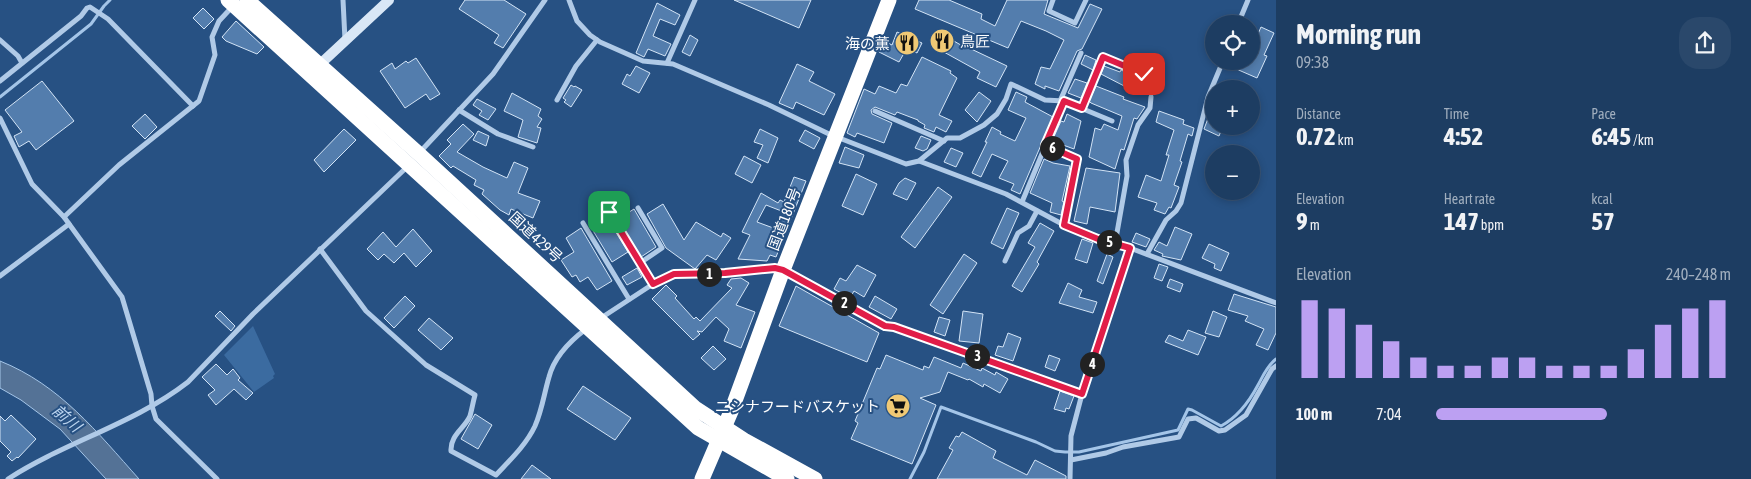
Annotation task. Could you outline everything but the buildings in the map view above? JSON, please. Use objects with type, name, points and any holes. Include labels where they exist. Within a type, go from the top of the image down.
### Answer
[{"type":"highway","name":"国道180号","points":[[702,479],[722,434],[783,270],[889,0]]},
{"type":"highway","name":"国道429号","points":[[236,2],[314,69],[419,154],[594,323],[698,428],[744,440],[815,479]]},
{"type":"highway","name":"国道429号","points":[[314,69],[408,165],[594,323]]},
{"type":"highway","name":"国道429号","points":[[722,434],[787,479]]},
{"type":"street","points":[[343,0],[345,40]]},
{"type":"street","points":[[314,69],[389,0]]},
{"type":"street","points":[[8,479],[152,406],[188,382],[253,314],[419,154],[505,58],[545,0]]},
{"type":"street","points":[[569,0],[577,22],[590,35],[630,56],[643,61],[667,63],[769,105],[835,137],[906,164],[919,162],[1006,194],[1064,225],[1098,239],[1130,248],[1276,302]]},
{"type":"street","points":[[667,63],[695,0]]},
{"type":"street","points":[[1053,0],[1049,11],[1075,23],[1086,0]]},
{"type":"street","points":[[1242,15],[1248,0]]},
{"type":"street","points":[[64,217],[119,165],[199,101],[215,55],[212,37],[219,21],[236,2]]},
{"type":"street","points":[[0,81],[90,7],[104,17],[193,106]]},
{"type":"street","points":[[0,40],[18,56],[22,63]]},
{"type":"street","points":[[557,100],[576,66],[597,40]]},
{"type":"street","points":[[1022,202],[1081,53]]},
{"type":"street","points":[[1082,108],[1103,57],[1144,74]]},
{"type":"street","points":[[1146,254],[1166,220],[1176,211],[1181,203],[1208,97],[1219,70]]},
{"type":"street","points":[[919,162],[947,138],[960,138],[984,125],[997,114],[1006,99],[1011,84],[1045,100],[1062,101],[1112,121]]},
{"type":"street","points":[[1115,244],[1127,176],[1126,160],[1138,125],[1150,108],[1151,97]]},
{"type":"street","points":[[459,110],[498,134],[533,147]]},
{"type":"street","points":[[875,111],[944,141]]},
{"type":"street","points":[[0,118],[32,184],[70,224],[122,297],[151,394],[156,419],[217,479]]},
{"type":"street","points":[[1045,145],[1077,159],[1064,225]]},
{"type":"street","points":[[638,208],[662,248],[640,263]]},
{"type":"street","points":[[1005,261],[1018,233],[1029,226],[1038,211]]},
{"type":"street","points":[[609,212],[653,284]]},
{"type":"street","points":[[583,223],[629,299]]},
{"type":"street","points":[[0,276],[70,224]]},
{"type":"street","points":[[1070,479],[1071,436],[1082,394],[1130,248]]},
{"type":"street","points":[[320,249],[366,311],[426,365],[475,396],[469,417],[458,431],[451,445],[451,451],[496,475],[523,444],[534,428],[542,409],[549,376],[557,359],[569,343],[629,299],[674,274],[725,273],[775,268],[783,270],[885,326],[894,327],[1082,394]]},
{"type":"street","points":[[1071,455],[1179,437],[1188,419],[1196,418],[1219,431],[1225,430],[1246,415],[1272,369],[1276,366]]},
{"type":"shaded area","points":[[253,326],[275,374],[274,378],[254,392],[224,355]]},
{"type":"water","name":"前川","points":[[0,361],[21,371],[59,396],[92,427],[139,479],[106,479],[60,429],[21,400],[0,388]]},
{"type":"waterway","points":[[0,97],[91,24],[110,0]]},
{"type":"waterway","points":[[910,479],[924,452],[941,407],[1036,442],[1055,451],[1079,452],[1178,430],[1188,409],[1221,426],[1233,418],[1242,408],[1276,359]]},
{"type":"place","name":"鳥匠","points":[[942,41]]},
{"type":"place","name":"海の薫","points":[[907,43]]},
{"type":"place","name":"ニシナフードバスケット","points":[[898,406]]},
{"type":"route","points":[[609,212],[653,284],[674,274],[749,272],[775,268],[783,270],[885,326],[894,327],[1082,394],[1130,248],[1098,239],[1064,225],[1077,159],[1045,145],[1064,101],[1082,108],[1103,57],[1144,74]]}]
